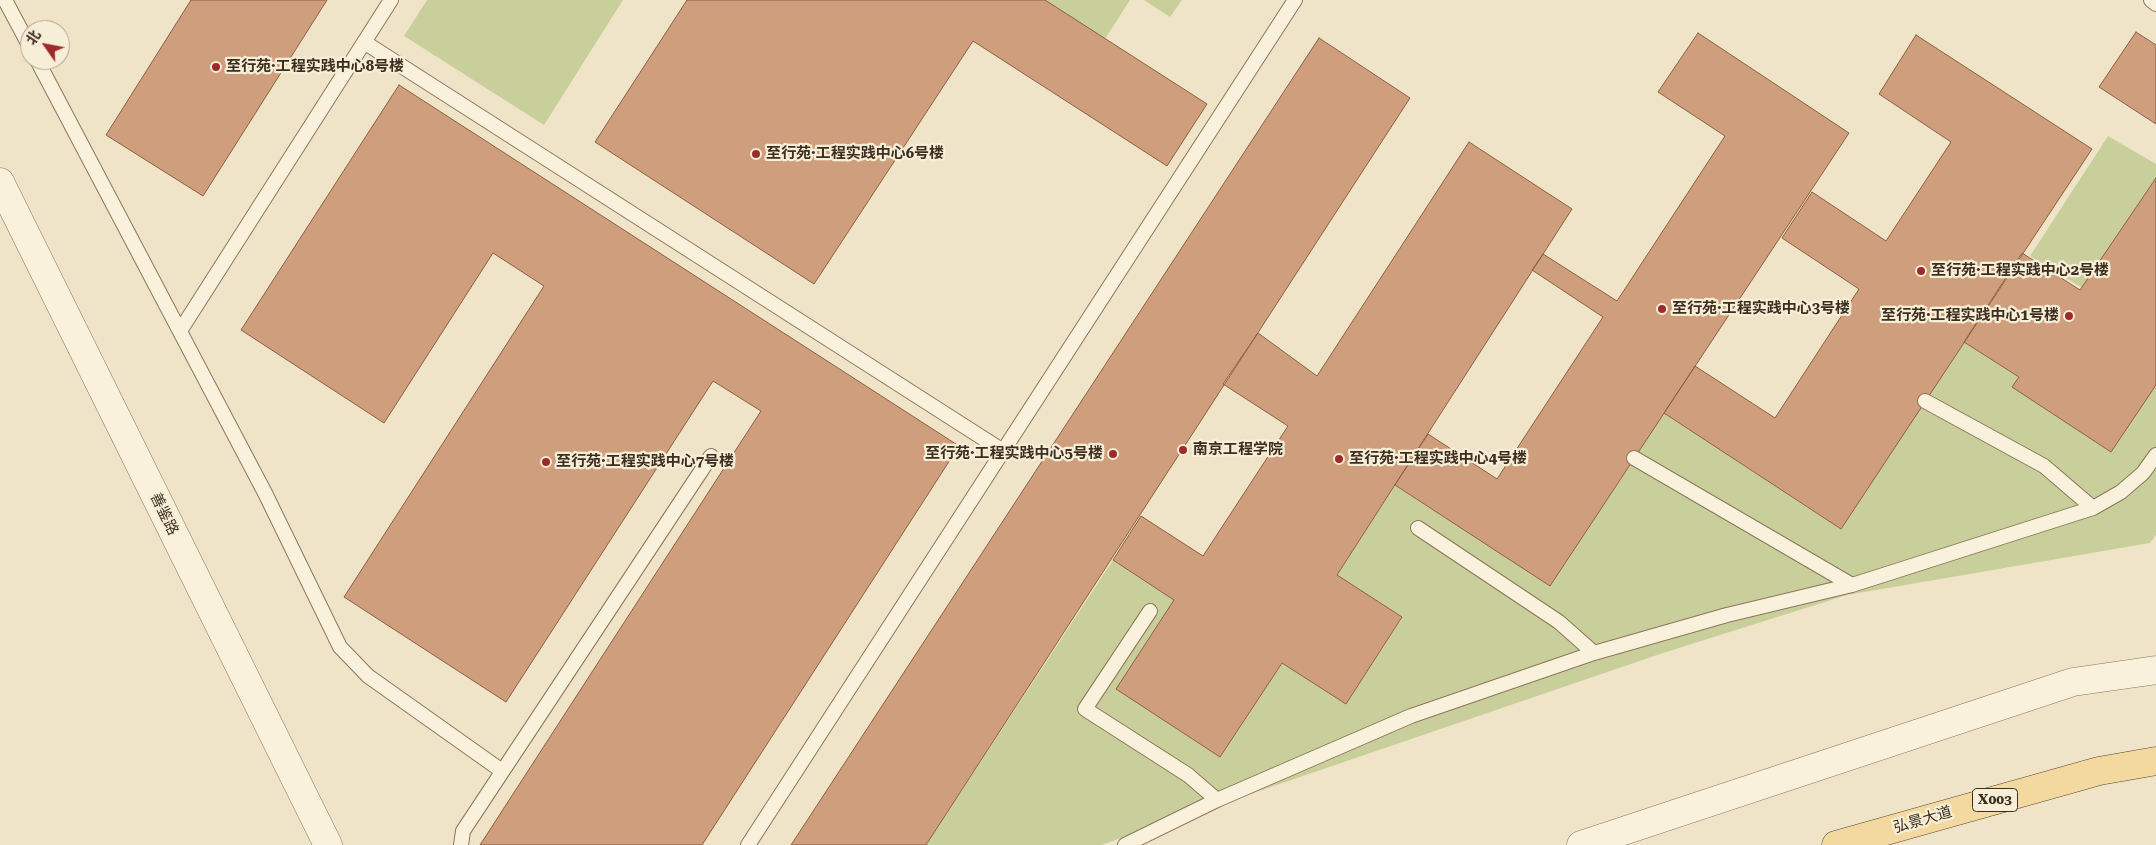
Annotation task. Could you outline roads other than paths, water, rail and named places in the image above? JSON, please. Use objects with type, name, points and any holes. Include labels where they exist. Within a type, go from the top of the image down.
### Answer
[{"type":"main road","name":"弘景大道","points":[[1836,845],[2099,771],[2156,761]]},
{"type":"street","name":"善鉴路","points":[[0,182],[328,845]]},
{"type":"street","points":[[1581,845],[2073,682],[2156,670]]},
{"type":"lane","points":[[5,0],[20,28]]},
{"type":"lane","points":[[180,331],[391,0]]},
{"type":"lane","points":[[748,845],[1294,0]]},
{"type":"lane","points":[[2151,0],[2156,4]]},
{"type":"lane","points":[[364,42],[1003,451]]},
{"type":"lane","points":[[42,70],[265,493],[340,647],[368,676],[502,772]]},
{"type":"lane","points":[[1925,401],[2044,466],[2093,508]]},
{"type":"lane","points":[[1125,845],[1216,800],[1411,716],[1594,653],[1727,615],[1852,585],[2093,508],[2121,492],[2143,473],[2156,455]]},
{"type":"lane","points":[[461,845],[463,831],[711,456]]},
{"type":"lane","points":[[1634,458],[1852,585]]},
{"type":"lane","points":[[1418,528],[1559,622],[1594,653]]},
{"type":"lane","points":[[1150,611],[1085,709],[1188,775],[1216,800]]},
{"type":"place","name":"至行苑·工程实践中心8号楼","points":[[216,67]]},
{"type":"place","name":"至行苑·工程实践中心6号楼","points":[[756,154]]},
{"type":"place","name":"至行苑·工程实践中心2号楼","points":[[1921,271]]},
{"type":"place","name":"至行苑·工程实践中心3号楼","points":[[1662,309]]},
{"type":"place","name":"至行苑·工程实践中心1号楼","points":[[2069,316]]},
{"type":"place","name":"南京工程学院","points":[[1183,450]]},
{"type":"place","name":"至行苑·工程实践中心5号楼","points":[[1113,454]]},
{"type":"place","name":"至行苑·工程实践中心4号楼","points":[[1339,459]]},
{"type":"place","name":"至行苑·工程实践中心7号楼","points":[[546,462]]}]
